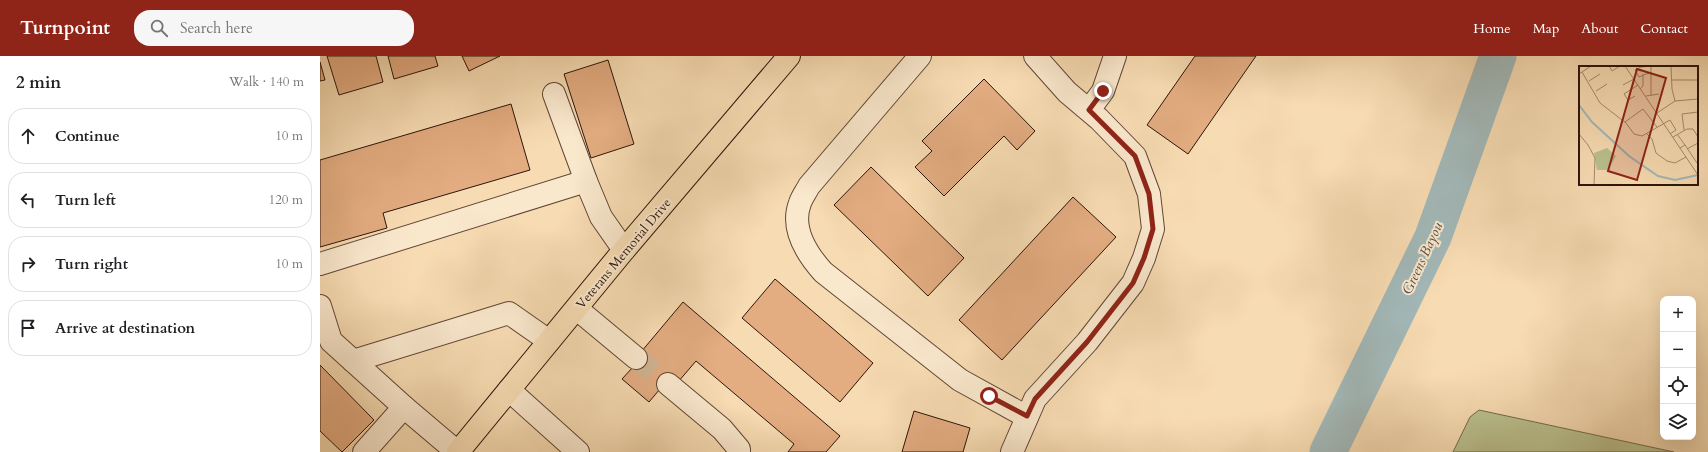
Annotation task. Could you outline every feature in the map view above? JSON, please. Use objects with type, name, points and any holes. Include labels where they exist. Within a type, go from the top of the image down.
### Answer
[{"type":"main road","name":"Veterans Memorial Drive","points":[[457,452],[624,250],[789,56]]},
{"type":"lane","points":[[920,56],[809,186],[799,204],[798,219],[800,238],[810,257],[823,272],[960,380],[1027,416]]},
{"type":"lane","points":[[1089,110],[1103,91],[1115,56]]},
{"type":"lane","points":[[1012,452],[1035,399],[1087,342],[1133,283],[1144,258],[1153,229],[1149,194],[1135,156],[1089,110],[1067,92],[1043,58]]},
{"type":"lane","points":[[554,94],[601,217],[624,250]]},
{"type":"lane","points":[[320,264],[586,181]]},
{"type":"lane","points":[[320,306],[331,341],[404,407],[457,452]]},
{"type":"lane","points":[[577,308],[636,358]]},
{"type":"lane","points":[[353,361],[509,313],[549,341]]},
{"type":"lane","points":[[668,384],[722,429],[739,449],[739,452]]},
{"type":"lane","points":[[509,390],[578,452]]},
{"type":"lane","points":[[364,452],[404,407]]},
{"type":"green space","points":[[1479,410],[1674,452],[1453,452],[1470,417]]},
{"type":"building","points":[[327,56],[376,56],[383,82],[339,95]]},
{"type":"building","points":[[388,56],[435,56],[438,66],[394,79]]},
{"type":"building","points":[[462,56],[500,56],[469,71]]},
{"type":"building","points":[[1195,56],[1256,56],[1188,154],[1147,125]]},
{"type":"building","points":[[608,60],[634,144],[591,158],[564,74]]},
{"type":"building","points":[[320,62],[325,80],[320,81]]},
{"type":"building","points":[[984,79],[1035,131],[1017,150],[1004,136],[944,196],[915,167],[932,151],[922,141]]},
{"type":"building","points":[[511,104],[530,170],[383,213],[387,228],[320,247],[320,160]]},
{"type":"building","points":[[871,167],[964,258],[928,296],[834,205]]},
{"type":"building","points":[[1073,197],[1116,237],[1002,360],[959,320]]},
{"type":"building","points":[[775,279],[873,363],[840,402],[742,318]]},
{"type":"building","points":[[683,302],[840,436],[826,452],[788,452],[794,444],[696,361],[678,382],[671,376],[649,402],[622,379],[644,355],[641,352]]},
{"type":"building","points":[[320,365],[374,420],[342,452],[320,431]]},
{"type":"building","points":[[914,411],[970,428],[963,452],[902,452]]},
{"type":"waterway","name":"Greens Bayou","points":[[1328,452],[1433,237],[1498,56]]},
{"type":"tunnel","points":[[636,358],[668,384]]},
{"type":"route","points":[[989,396],[1027,416],[1035,399],[1087,342],[1133,283],[1144,258],[1153,229],[1149,194],[1135,156],[1089,110],[1103,91]]}]
